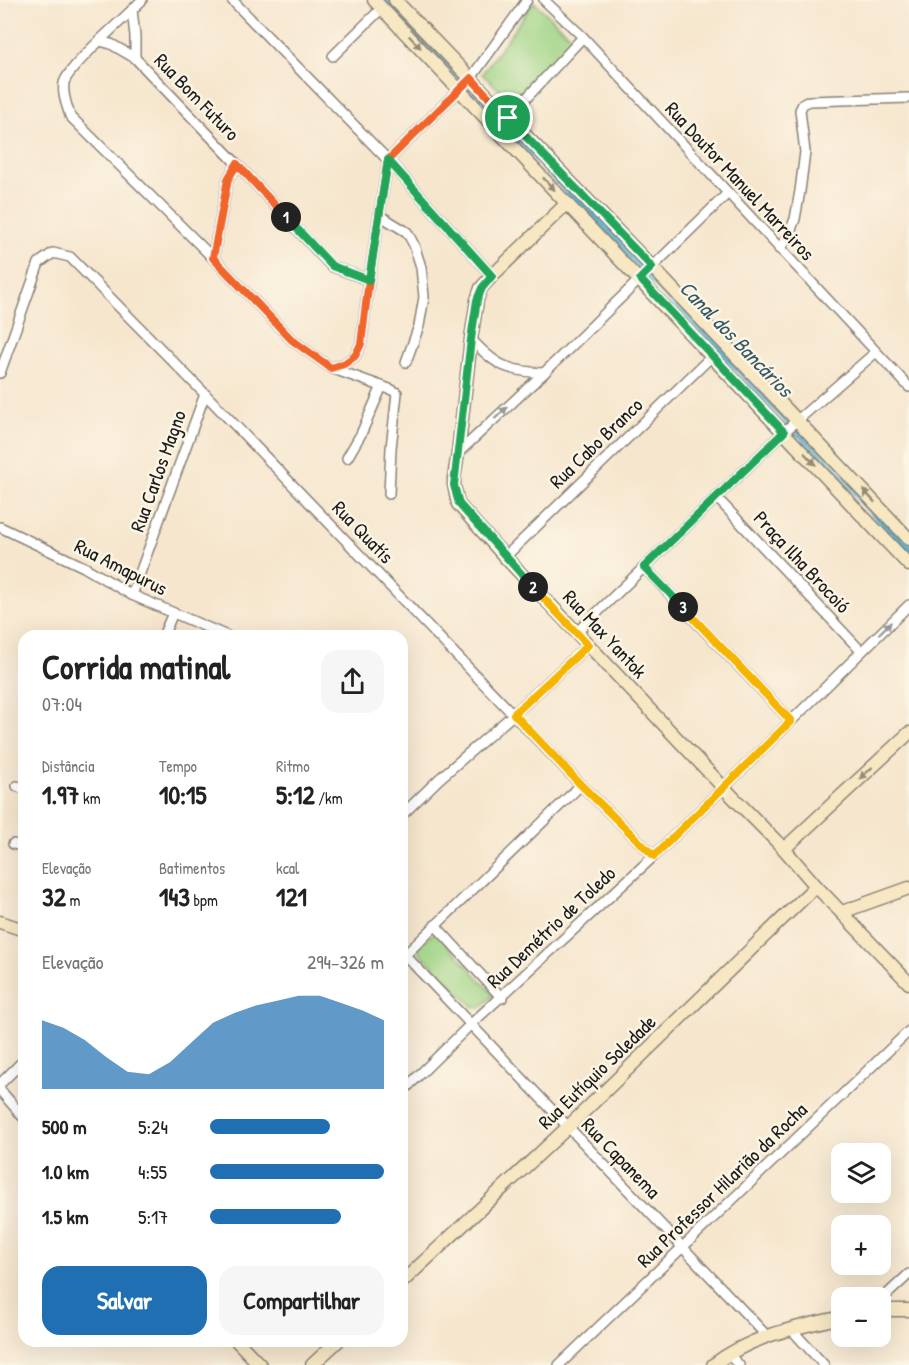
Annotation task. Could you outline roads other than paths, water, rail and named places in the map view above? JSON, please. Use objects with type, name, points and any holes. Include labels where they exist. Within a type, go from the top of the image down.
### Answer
[{"type":"street","points":[[142,0],[79,62],[65,81],[64,95],[70,116],[292,340],[331,368],[397,393],[389,494]]},
{"type":"street","points":[[232,0],[388,160],[492,276]]},
{"type":"street","points":[[395,0],[508,118],[646,273],[712,356],[909,565]]},
{"type":"street","points":[[331,368],[344,364],[355,356],[361,344],[388,160],[470,79],[527,0]]},
{"type":"street","name":"Rua Doutor Manuel Marreiros","points":[[544,0],[582,37],[909,387]]},
{"type":"street","points":[[333,56],[378,4],[567,203],[646,273],[797,421],[909,538]]},
{"type":"street","points":[[132,10],[135,58]]},
{"type":"street","points":[[508,118],[582,37]]},
{"type":"street","name":"Rua Bom Futuro","points":[[100,41],[111,44],[135,58],[332,266],[369,280]]},
{"type":"street","points":[[779,249],[788,237],[795,219],[800,191],[805,152],[800,110],[803,104],[809,101],[909,98]]},
{"type":"street","points":[[213,258],[228,179],[237,164]]},
{"type":"street","points":[[459,453],[727,194]]},
{"type":"street","name":"Rua Max Yantok","points":[[567,203],[492,276],[482,288],[477,300],[454,485],[459,504],[505,557],[909,983]]},
{"type":"street","points":[[379,215],[407,232],[421,267],[424,297],[419,326],[406,362]]},
{"type":"street","name":"Rua Quatís","points":[[0,373],[39,263],[53,253],[70,256],[581,785],[654,856]]},
{"type":"street","points":[[471,339],[486,355],[501,366],[520,372],[544,373]]},
{"type":"street","points":[[576,632],[785,432],[876,352]]},
{"type":"street","name":"Rua Cabo Branco","points":[[505,557],[712,356]]},
{"type":"street","points":[[347,458],[362,434],[382,386]]},
{"type":"street","name":"Rua Carlos Magno","points":[[132,595],[205,394]]},
{"type":"street","name":"Praça Ilha Brocoió","points":[[717,498],[861,651]]},
{"type":"street","name":"Rua Amapurus","points":[[0,527],[84,567],[132,595],[213,630]]},
{"type":"street","points":[[644,567],[791,721]]},
{"type":"street","name":"Rua Demétrio de Toledo","points":[[408,1086],[471,1024],[502,998],[654,856],[909,605]]},
{"type":"street","points":[[166,630],[173,613]]},
{"type":"street","points":[[408,809],[588,645]]},
{"type":"street","points":[[784,849],[909,733]]},
{"type":"street","points":[[408,950],[581,785]]},
{"type":"street","points":[[13,844],[18,845]]},
{"type":"street","name":"Rua Eutíquio Soledade","points":[[408,1276],[567,1128],[816,886]]},
{"type":"street","points":[[842,912],[909,888]]},
{"type":"street","points":[[0,922],[18,928]]},
{"type":"street","points":[[435,925],[502,998]]},
{"type":"street","name":"Rua Capanema","points":[[408,960],[766,1335]]},
{"type":"street","name":"Rua Professor Hilarião da Rocha","points":[[559,1365],[909,1031]]},
{"type":"street","points":[[0,1084],[18,1066]]},
{"type":"street","points":[[0,1090],[18,1111]]},
{"type":"street","points":[[891,1291],[909,1274]]},
{"type":"street","points":[[891,1310],[909,1310]]},
{"type":"street","points":[[713,1365],[728,1354],[766,1335],[831,1320]]},
{"type":"street","points":[[790,1329],[824,1365]]},
{"type":"street","points":[[243,1347],[260,1365]]},
{"type":"street","points":[[312,1365],[332,1347]]},
{"type":"street","points":[[728,1354],[739,1365]]},
{"type":"waterway","name":"Canal dos Bancários","points":[[386,0],[909,549]]}]
